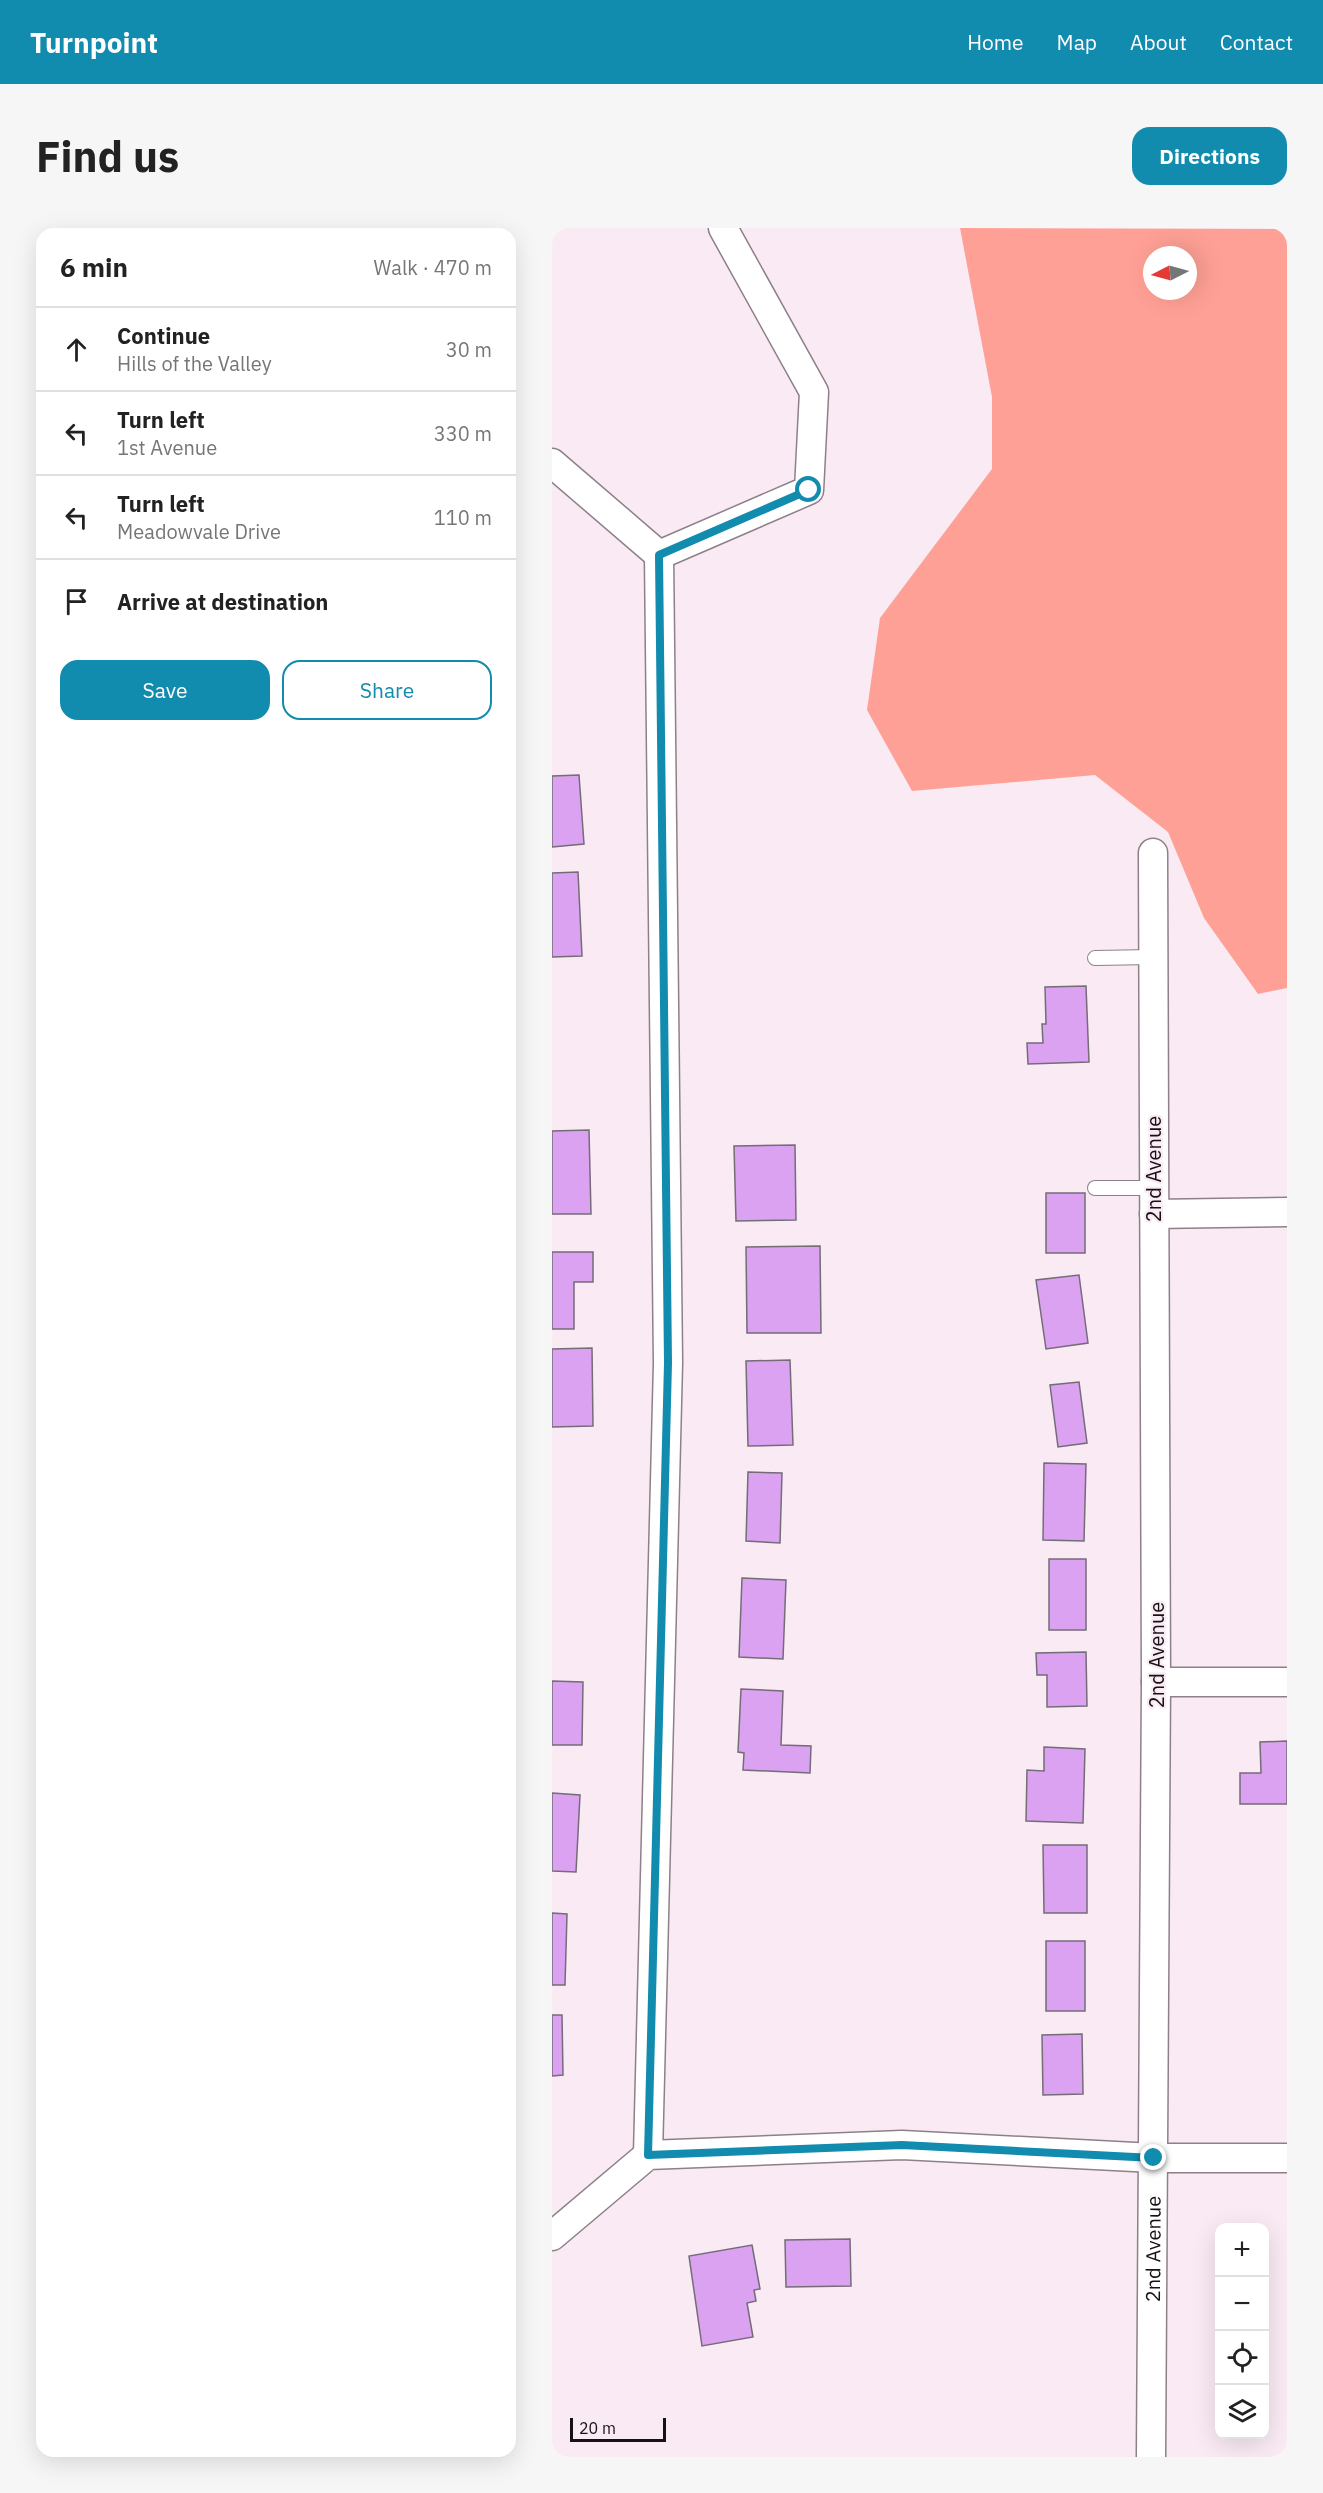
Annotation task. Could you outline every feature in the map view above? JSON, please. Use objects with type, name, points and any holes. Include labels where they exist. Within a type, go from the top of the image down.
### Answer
[{"type":"street","points":[[659,555],[809,490],[814,392],[723,228]]},
{"type":"street","points":[[552,464],[659,555],[668,1363],[648,2155]]},
{"type":"street","name":"2nd Avenue","points":[[1151,2457],[1156,1682],[1153,853]]},
{"type":"street","points":[[1154,1201],[1287,1212]]},
{"type":"street","points":[[1156,1682],[1287,1682]]},
{"type":"street","points":[[552,2236],[648,2155],[902,2145],[1154,2158],[1287,2158]]},
{"type":"lane","points":[[1095,958],[1153,957]]},
{"type":"lane","points":[[1095,1188],[1154,1201]]},
{"type":"shaded area","points":[[960,228],[1287,229],[1287,988],[1258,994],[1204,918],[1168,832],[1095,775],[912,791],[867,710],[880,618],[992,469],[992,397]]},
{"type":"building","points":[[579,775],[584,844],[552,847],[552,776]]},
{"type":"building","points":[[578,872],[582,956],[552,957],[552,873]]},
{"type":"building","points":[[1086,986],[1089,1062],[1028,1064],[1027,1043],[1043,1043],[1042,1024],[1046,1024],[1045,987]]},
{"type":"building","points":[[589,1130],[591,1214],[552,1214],[552,1131]]},
{"type":"building","points":[[795,1145],[796,1220],[736,1221],[734,1146]]},
{"type":"building","points":[[1046,1193],[1085,1193],[1085,1253],[1046,1253]]},
{"type":"building","points":[[820,1246],[821,1333],[747,1333],[746,1247]]},
{"type":"building","points":[[552,1252],[593,1252],[593,1282],[574,1282],[574,1329],[552,1329]]},
{"type":"building","points":[[1079,1275],[1088,1343],[1046,1349],[1036,1280]]},
{"type":"building","points":[[592,1348],[593,1426],[552,1427],[552,1349]]},
{"type":"building","points":[[790,1360],[793,1445],[748,1446],[746,1361]]},
{"type":"building","points":[[1079,1382],[1087,1443],[1058,1447],[1050,1385]]},
{"type":"building","points":[[1044,1463],[1086,1464],[1084,1541],[1043,1540]]},
{"type":"building","points":[[748,1472],[782,1473],[780,1543],[746,1541]]},
{"type":"building","points":[[1049,1559],[1086,1559],[1086,1630],[1049,1630]]},
{"type":"building","points":[[742,1578],[786,1580],[783,1659],[739,1657]]},
{"type":"building","points":[[1086,1652],[1087,1706],[1047,1707],[1047,1675],[1037,1675],[1036,1653]]},
{"type":"building","points":[[552,1681],[583,1682],[582,1745],[552,1745]]},
{"type":"building","points":[[741,1689],[783,1691],[781,1745],[811,1746],[810,1773],[743,1770],[744,1753],[738,1752]]},
{"type":"building","points":[[1287,1741],[1287,1804],[1240,1804],[1240,1773],[1261,1773],[1260,1742]]},
{"type":"building","points":[[1044,1747],[1085,1749],[1083,1823],[1026,1821],[1027,1770],[1044,1771]]},
{"type":"building","points":[[552,1793],[580,1795],[576,1872],[552,1871]]},
{"type":"building","points":[[1043,1845],[1087,1845],[1087,1913],[1044,1913]]},
{"type":"building","points":[[552,1913],[567,1914],[565,1985],[552,1985]]},
{"type":"building","points":[[1046,1941],[1085,1941],[1085,2011],[1046,2011]]},
{"type":"building","points":[[552,2015],[562,2015],[563,2075],[552,2076]]},
{"type":"building","points":[[1082,2034],[1083,2094],[1043,2095],[1042,2035]]},
{"type":"building","points":[[850,2239],[851,2286],[786,2287],[785,2240]]},
{"type":"building","points":[[752,2245],[760,2289],[754,2290],[756,2301],[747,2303],[753,2337],[702,2346],[689,2256]]},
{"type":"route","points":[[809,490],[659,555],[668,1363],[648,2155],[902,2145],[1154,2158]]}]
